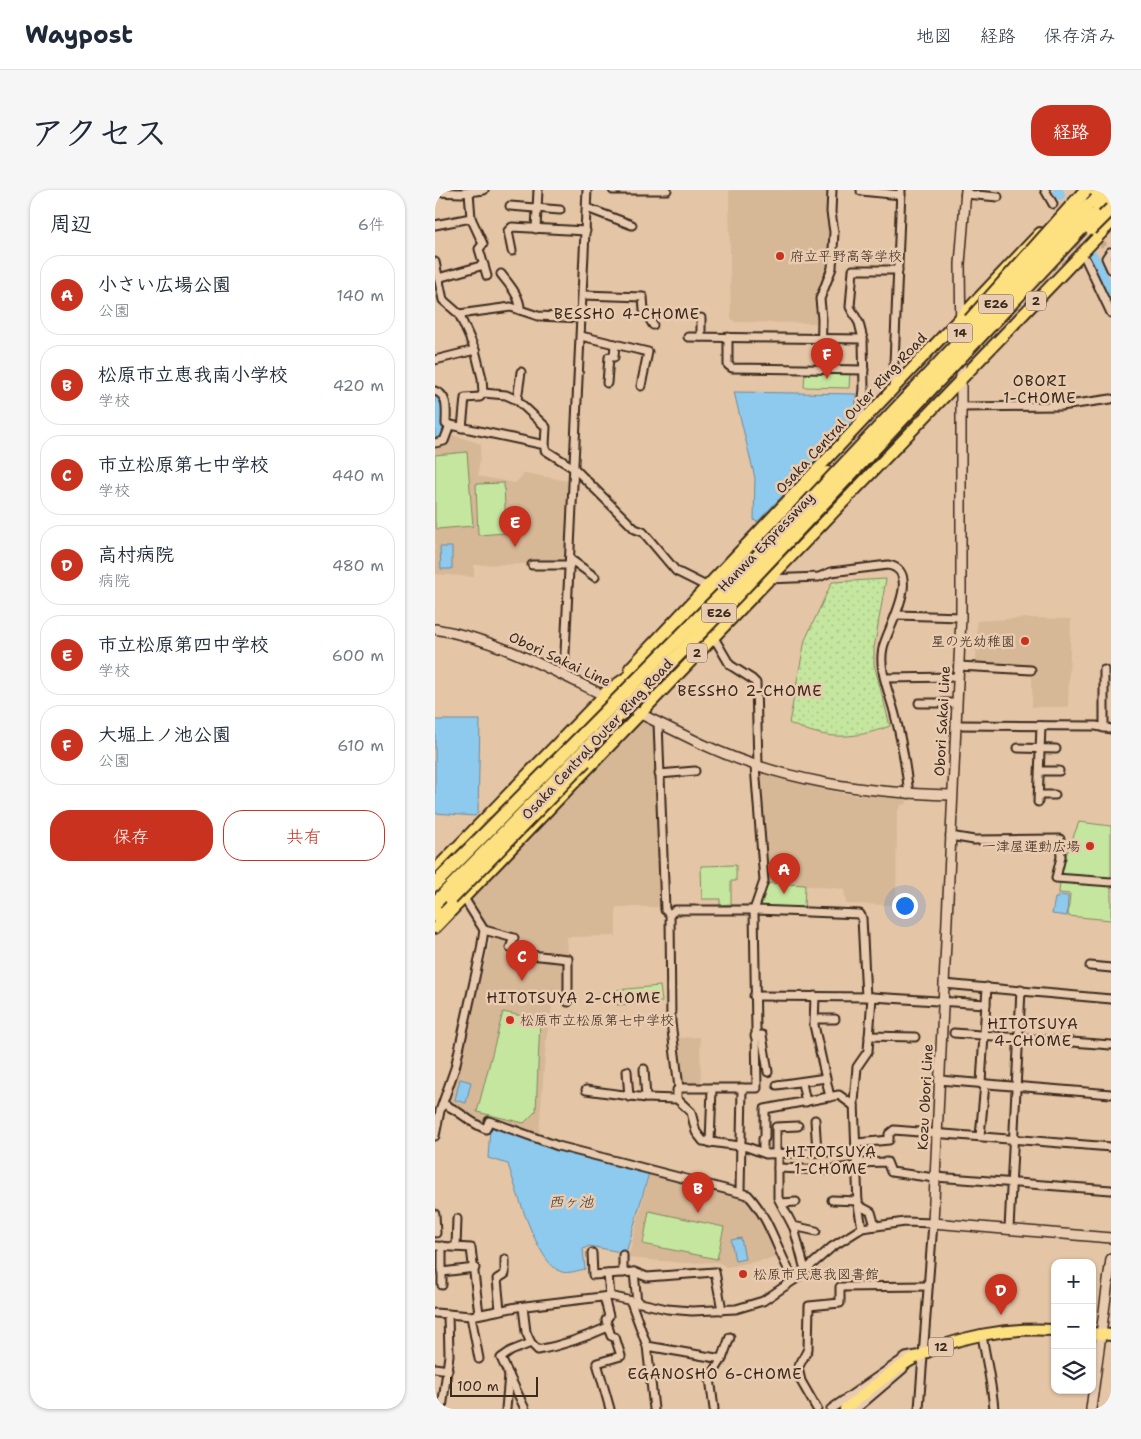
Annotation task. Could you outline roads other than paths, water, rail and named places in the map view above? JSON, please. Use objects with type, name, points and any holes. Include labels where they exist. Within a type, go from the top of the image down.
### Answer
[{"type":"highway","name":"14","points":[[904,401],[992,294],[1086,190]]},
{"type":"highway","name":"Hanwa Expressway","points":[[435,903],[796,534],[997,319],[1091,210],[1101,190]]},
{"type":"highway","name":"Hanwa Expressway","points":[[435,884],[727,589],[893,412],[1091,210],[1111,195]]},
{"type":"highway","name":"E26","points":[[997,319],[1111,209]]},
{"type":"highway","points":[[605,694],[629,677],[793,508],[893,412]]},
{"type":"highway","points":[[435,916],[457,899],[593,752],[642,692]]},
{"type":"main road","name":"Osaka Central Outer Ring Road","points":[[435,870],[605,694],[1052,221],[1078,190]]},
{"type":"main road","name":"Obori Sakai Line","points":[[435,629],[489,642],[564,674],[702,744],[756,766],[828,784],[909,794],[952,795],[961,617],[960,264],[965,192]]},
{"type":"main road","name":"Osaka Central Outer Ring Road","points":[[435,928],[457,899],[508,854],[640,712],[1111,223]]},
{"type":"main road","name":"Kozu Obori Line","points":[[933,1223],[952,795]]},
{"type":"main road","points":[[933,1223],[1111,1238]]},
{"type":"main road","points":[[1091,1409],[1111,1259]]},
{"type":"main road","name":"12","points":[[845,1409],[912,1359],[923,1354],[982,1335],[1027,1329],[1051,1330]]},
{"type":"street","points":[[435,192],[484,190]]},
{"type":"street","points":[[536,229],[538,190]]},
{"type":"street","points":[[564,674],[587,190]]},
{"type":"street","points":[[613,190],[667,190]]},
{"type":"street","points":[[821,369],[820,298],[833,268],[832,190]]},
{"type":"street","points":[[1045,190],[1053,204]]},
{"type":"street","points":[[861,191],[901,192],[893,389]]},
{"type":"street","points":[[464,192],[471,218],[483,244],[479,249],[487,276]]},
{"type":"street","points":[[965,192],[998,197]]},
{"type":"street","points":[[510,206],[560,210]]},
{"type":"street","points":[[587,208],[632,225]]},
{"type":"street","points":[[435,225],[471,218]]},
{"type":"street","points":[[512,252],[508,231],[512,227],[586,231]]},
{"type":"street","points":[[1104,246],[1111,253],[1106,258],[1111,269]]},
{"type":"street","points":[[1086,260],[1111,313]]},
{"type":"street","points":[[435,262],[437,282],[443,300],[459,314],[475,350],[482,378],[483,393],[480,397],[465,398],[462,428]]},
{"type":"street","points":[[437,282],[484,265]]},
{"type":"street","points":[[860,423],[864,370],[863,339],[859,323],[850,307],[853,270],[899,270]]},
{"type":"street","points":[[501,274],[511,287],[520,305],[520,310]]},
{"type":"street","points":[[583,295],[643,297],[644,310],[653,324]]},
{"type":"street","points":[[459,314],[511,307],[538,316],[582,318]]},
{"type":"street","points":[[701,318],[701,338]]},
{"type":"street","points":[[581,336],[649,352],[641,386]]},
{"type":"street","points":[[688,337],[863,339]]},
{"type":"street","points":[[728,337],[728,365],[731,368],[864,370]]},
{"type":"street","points":[[607,383],[609,357],[614,357],[615,344]]},
{"type":"street","points":[[435,360],[475,350]]},
{"type":"street","points":[[517,400],[521,372]]},
{"type":"street","points":[[435,391],[439,392],[445,400],[446,424],[545,445]]},
{"type":"street","points":[[483,393],[506,395],[517,400],[546,428],[545,450],[575,469],[635,529],[643,532],[677,571],[706,586]]},
{"type":"street","points":[[961,407],[1061,406],[1111,400]]},
{"type":"street","points":[[435,443],[444,441],[450,425]]},
{"type":"street","points":[[532,565],[570,562],[595,577]]},
{"type":"street","points":[[768,579],[819,577],[831,572],[893,566],[902,580],[903,601],[892,621],[882,650],[885,678],[896,716],[909,794]]},
{"type":"street","points":[[897,615],[961,617]]},
{"type":"street","points":[[679,1088],[757,1088],[754,910],[764,881],[756,766],[756,683],[752,678],[730,665],[713,636]]},
{"type":"street","points":[[958,666],[1031,670]]},
{"type":"street","points":[[956,724],[1107,728],[1108,690],[1105,670]]},
{"type":"street","points":[[885,678],[958,677]]},
{"type":"street","points":[[919,703],[957,703]]},
{"type":"street","points":[[658,722],[665,910],[670,914]]},
{"type":"street","points":[[1041,726],[1039,799],[1055,795]]},
{"type":"street","points":[[1018,748],[1056,749]]},
{"type":"street","points":[[659,774],[695,771]]},
{"type":"street","points":[[1040,771],[1059,771]]},
{"type":"street","points":[[950,836],[974,840],[1061,839],[1061,857],[1056,878],[1111,882]]},
{"type":"street","points":[[457,899],[484,930],[514,938],[510,948],[521,950],[521,954],[568,959],[568,1002]]},
{"type":"street","points":[[670,914],[675,910],[754,910],[860,914],[862,918],[869,997],[868,1051],[855,1072],[854,1106],[858,1203],[861,1228]]},
{"type":"street","points":[[670,914],[671,1022],[679,1088],[677,1090],[677,1099]]},
{"type":"street","points":[[435,1136],[475,987],[484,930]]},
{"type":"street","points":[[1090,966],[1111,968]]},
{"type":"street","points":[[944,984],[1111,999]]},
{"type":"street","points":[[980,1136],[983,1035],[987,987]]},
{"type":"street","points":[[1009,1229],[1021,990]]},
{"type":"street","points":[[754,996],[869,997],[986,1004]]},
{"type":"street","points":[[815,996],[815,1019],[830,1097]]},
{"type":"street","points":[[815,1019],[835,1019]]},
{"type":"street","points":[[954,1032],[1018,1039],[1111,1045]]},
{"type":"street","points":[[755,1036],[762,1035],[768,1072]]},
{"type":"street","points":[[869,1036],[915,1037]]},
{"type":"street","points":[[644,1069],[646,1098]]},
{"type":"street","points":[[627,1071],[629,1097]]},
{"type":"street","points":[[777,1085],[795,1082],[802,1083],[826,1078]]},
{"type":"street","points":[[939,1080],[1111,1094]]},
{"type":"street","points":[[802,1083],[806,1102]]},
{"type":"street","points":[[710,1143],[712,1088]]},
{"type":"street","points":[[740,1191],[742,1088]]},
{"type":"street","points":[[586,1090],[629,1097],[677,1099],[691,1112],[699,1137],[703,1141],[777,1154],[857,1147],[889,1140],[889,1134],[894,1130],[1111,1147]]},
{"type":"street","points":[[763,1152],[765,1108],[843,1096],[854,1106]]},
{"type":"street","points":[[443,1104],[457,1108],[477,1126],[486,1129],[489,1121],[558,1146],[740,1191],[748,1195],[766,1217],[783,1261],[794,1280]]},
{"type":"street","points":[[815,1120],[817,1152]]},
{"type":"street","points":[[798,1126],[776,1127],[777,1190],[781,1203],[793,1226],[805,1270]]},
{"type":"street","points":[[778,1168],[828,1170],[857,1164],[887,1162],[891,1172],[1111,1190]]},
{"type":"street","points":[[832,1200],[858,1203],[871,1212],[875,1226]]},
{"type":"street","points":[[781,1203],[796,1202]]},
{"type":"street","points":[[435,1214],[436,1233]]},
{"type":"street","points":[[456,1247],[457,1219]]},
{"type":"street","points":[[435,1313],[471,1316],[500,1310],[607,1296],[675,1310],[722,1310],[756,1305],[794,1280],[832,1247],[861,1228],[905,1222],[933,1223],[919,1409]]},
{"type":"street","points":[[793,1226],[816,1231]]},
{"type":"street","points":[[442,1284],[438,1246],[471,1248],[475,1268],[479,1314]]},
{"type":"street","points":[[592,1253],[593,1276],[634,1272],[647,1276],[715,1272],[722,1310]]},
{"type":"street","points":[[623,1255],[623,1273]]},
{"type":"street","points":[[500,1310],[497,1279],[505,1274],[505,1259]]},
{"type":"street","points":[[442,1272],[475,1268]]},
{"type":"street","points":[[634,1272],[634,1302],[647,1346],[654,1409]]},
{"type":"street","points":[[608,1274],[607,1296],[609,1316],[606,1320],[611,1336],[615,1337],[621,1356],[597,1363],[609,1409]]},
{"type":"street","points":[[817,1409],[801,1381],[798,1368],[808,1350],[809,1306],[840,1303],[840,1287],[928,1286]]},
{"type":"street","points":[[523,1307],[525,1332],[531,1343],[538,1350],[576,1342],[608,1328]]},
{"type":"street","points":[[443,1409],[448,1370],[448,1314]]},
{"type":"street","points":[[471,1316],[479,1359]]},
{"type":"street","points":[[982,1335],[986,1362],[992,1382],[994,1409]]},
{"type":"street","points":[[714,1409],[710,1378],[722,1359],[730,1338]]},
{"type":"street","points":[[525,1409],[501,1358],[511,1351],[531,1343]]},
{"type":"street","points":[[647,1346],[722,1359]]},
{"type":"street","points":[[831,1409],[905,1357],[923,1354]]},
{"type":"street","points":[[856,1409],[897,1375],[912,1359]]},
{"type":"street","points":[[435,1368],[448,1370]]},
{"type":"street","points":[[506,1409],[509,1373]]},
{"type":"water","points":[[734,392],[856,394],[854,422],[757,522],[754,520],[755,478]]},
{"type":"water","points":[[435,395],[442,396],[445,430],[442,439],[435,440]]},
{"type":"water","points":[[440,547],[452,547],[452,569],[441,569]]},
{"type":"water","points":[[435,720],[480,720],[478,812],[475,816],[435,813]]},
{"type":"water","points":[[1058,895],[1068,896],[1067,916],[1052,914],[1055,898],[1058,898]]},
{"type":"water","points":[[460,1079],[471,1082],[466,1103],[455,1100]]},
{"type":"water","name":"西ヶ池","points":[[494,1127],[558,1148],[649,1173],[626,1253],[589,1246],[583,1249],[585,1269],[562,1272],[553,1266],[544,1256],[536,1241],[522,1207],[508,1164],[488,1158],[490,1128]]},
{"type":"water","points":[[741,1238],[745,1259],[735,1261],[731,1240]]},
{"type":"waterway","points":[[1058,190],[1060,195]]},
{"type":"waterway","points":[[1093,256],[1111,292]]},
{"type":"tunnel","points":[[1097,234],[1104,246]]},
{"type":"tunnel","points":[[1071,235],[1084,256]]},
{"type":"place","name":"府立平野高等学校","points":[[780,256]]},
{"type":"place","name":"大堀上ノ池公園","points":[[827,379]]},
{"type":"place","name":"市立松原第四中学校","points":[[515,547]]},
{"type":"place","name":"星の光幼稚園","points":[[1025,641]]},
{"type":"place","name":"一津屋運動広場","points":[[1090,846]]},
{"type":"place","name":"小さい広場公園","points":[[784,894]]},
{"type":"place","name":"市立松原第七中学校","points":[[522,981]]},
{"type":"place","name":"松原市立松原第七中学校","points":[[510,1020]]},
{"type":"place","name":"松原市立恵我南小学校","points":[[698,1213]]},
{"type":"place","name":"松原市民恵我図書館","points":[[743,1274]]},
{"type":"place","name":"高村病院","points":[[1001,1315]]},
{"type":"district","name":"BESSHO 4-CHOME","points":[[627,314]]},
{"type":"district","name":"OBORI 1-CHOME","points":[[1040,390]]},
{"type":"district","name":"BESSHO 2-CHOME","points":[[750,691]]},
{"type":"district","name":"HITOTSUYA 2-CHOME","points":[[574,998]]},
{"type":"district","name":"HITOTSUYA 4-CHOME","points":[[1033,1032]]},
{"type":"district","name":"HITOTSUYA 1-CHOME","points":[[831,1160]]},
{"type":"district","name":"EGANOSHO 6-CHOME","points":[[715,1374]]}]
